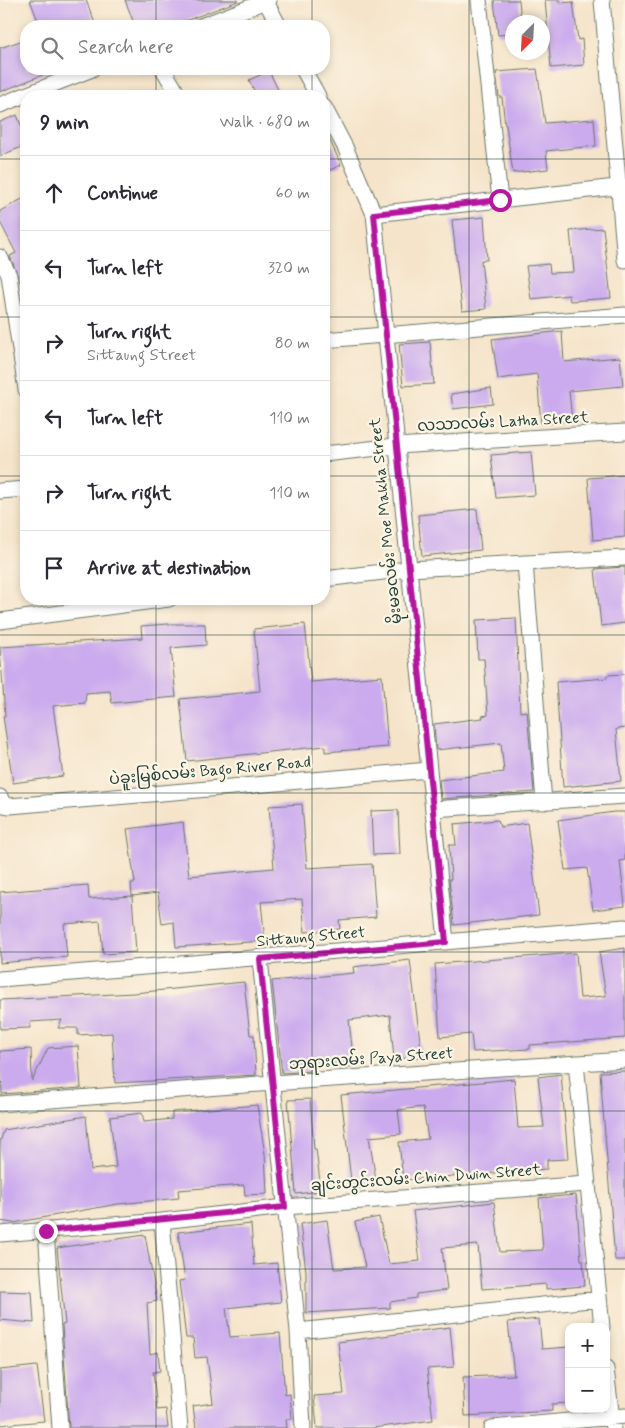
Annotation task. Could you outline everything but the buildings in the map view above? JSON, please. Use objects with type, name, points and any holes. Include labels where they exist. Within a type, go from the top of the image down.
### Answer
[{"type":"street","points":[[216,20],[267,0],[276,20]]},
{"type":"street","points":[[479,0],[500,200]]},
{"type":"street","points":[[602,0],[622,187],[625,260]]},
{"type":"street","points":[[49,90],[80,75]]},
{"type":"street","points":[[167,75],[175,90]]},
{"type":"street","points":[[306,75],[315,90]]},
{"type":"street","points":[[0,105],[20,99]]},
{"type":"street","name":"မိုးမခလမ်း Moe Makha Street","points":[[330,118],[346,147],[374,214],[446,942]]},
{"type":"street","points":[[374,214],[622,187]]},
{"type":"street","points":[[0,257],[9,274],[20,337]]},
{"type":"street","points":[[330,340],[625,315]]},
{"type":"street","name":"လသာလမ်း Latha Street","points":[[330,453],[396,446],[625,432]]},
{"type":"street","points":[[0,491],[20,489]]},
{"type":"street","points":[[330,578],[408,569],[625,558]]},
{"type":"street","points":[[525,563],[544,802]]},
{"type":"street","points":[[0,621],[124,605]]},
{"type":"street","name":"ပဲခူးမြစ်လမ်း Bago River Road","points":[[0,797],[4,806],[10,806],[429,770]]},
{"type":"street","points":[[433,809],[625,796]]},
{"type":"street","name":"Sittaung Street","points":[[0,979],[260,959],[625,927]]},
{"type":"street","points":[[260,959],[298,1331],[304,1428]]},
{"type":"street","name":"ဘုရားလမ်း Paya Street","points":[[0,1104],[272,1083],[625,1060]]},
{"type":"street","points":[[576,1063],[586,1184],[601,1323]]},
{"type":"street","name":"ချင်းတွင်းလမ်း Chin Dwin Street","points":[[0,1234],[162,1221],[285,1207],[586,1184]]},
{"type":"street","points":[[162,1221],[180,1428]]},
{"type":"street","points":[[46,1231],[60,1428]]},
{"type":"street","points":[[298,1331],[598,1300]]},
{"type":"street","points":[[492,1428],[616,1420],[610,1389]]},
{"type":"route","points":[[46,1231],[162,1221],[285,1207],[260,959],[446,942],[374,214],[500,200]]}]
